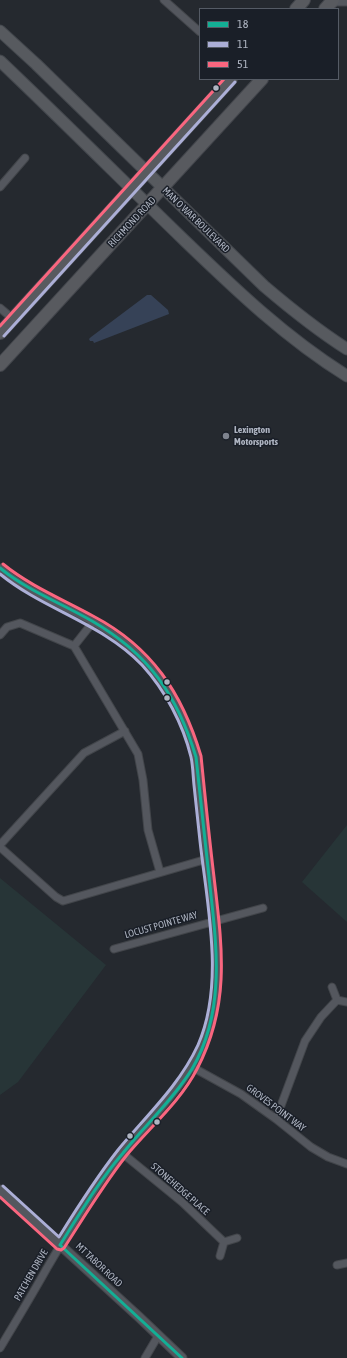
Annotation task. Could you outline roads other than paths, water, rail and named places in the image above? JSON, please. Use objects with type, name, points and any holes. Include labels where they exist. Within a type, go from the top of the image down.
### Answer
[{"type":"highway","points":[[297,8],[304,0]]},
{"type":"highway","points":[[0,333],[230,80]]},
{"type":"highway","name":"RICHMOND ROAD","points":[[0,365],[261,80]]},
{"type":"main road","name":"MAN O WAR BOULEVARD","points":[[0,31],[36,64],[264,286],[295,312],[328,337],[347,349]]},
{"type":"main road","points":[[0,61],[260,312],[290,337],[347,376]]},
{"type":"street","points":[[164,0],[199,31]]},
{"type":"street","points":[[328,6],[336,2],[347,2]]},
{"type":"street","points":[[0,187],[25,158]]},
{"type":"street","points":[[0,308],[13,319]]},
{"type":"street","name":"PATCHEN DRIVE","points":[[0,568],[25,587],[114,634],[137,652],[159,677],[178,707],[190,734],[196,757],[218,958],[216,999],[212,1018],[205,1040],[192,1068],[172,1096],[122,1153],[97,1186],[60,1245],[0,1348]]},
{"type":"street","points":[[74,646],[93,622]]},
{"type":"street","points":[[0,635],[7,627],[20,623],[74,646],[138,754],[143,780],[148,830],[160,872]]},
{"type":"street","points":[[125,731],[84,753],[0,846],[56,898],[63,901],[207,859]]},
{"type":"street","name":"LOCUST POINTE WAY","points":[[114,949],[263,908]]},
{"type":"street","points":[[332,988],[337,1000]]},
{"type":"street","points":[[337,1000],[347,1002]]},
{"type":"street","points":[[276,1119],[305,1042],[321,1017],[337,1000]]},
{"type":"street","name":"GROVES POINT WAY","points":[[192,1068],[241,1094],[311,1147],[328,1157],[347,1164]]},
{"type":"street","name":"STONEHEDGE PLACE","points":[[122,1153],[182,1202],[224,1242]]},
{"type":"street","name":"MT TABOR ROAD","points":[[0,1190],[182,1358]]},
{"type":"street","points":[[220,1256],[224,1242],[237,1238]]},
{"type":"street","points":[[337,1265],[347,1263]]},
{"type":"street","points":[[145,1358],[158,1336]]},
{"type":"water","points":[[147,295],[151,295],[168,310],[169,314],[94,343],[93,341],[90,341],[89,339],[91,337]]},
{"type":"place","name":"Lexington Motorsports","points":[[226,436]]}]
